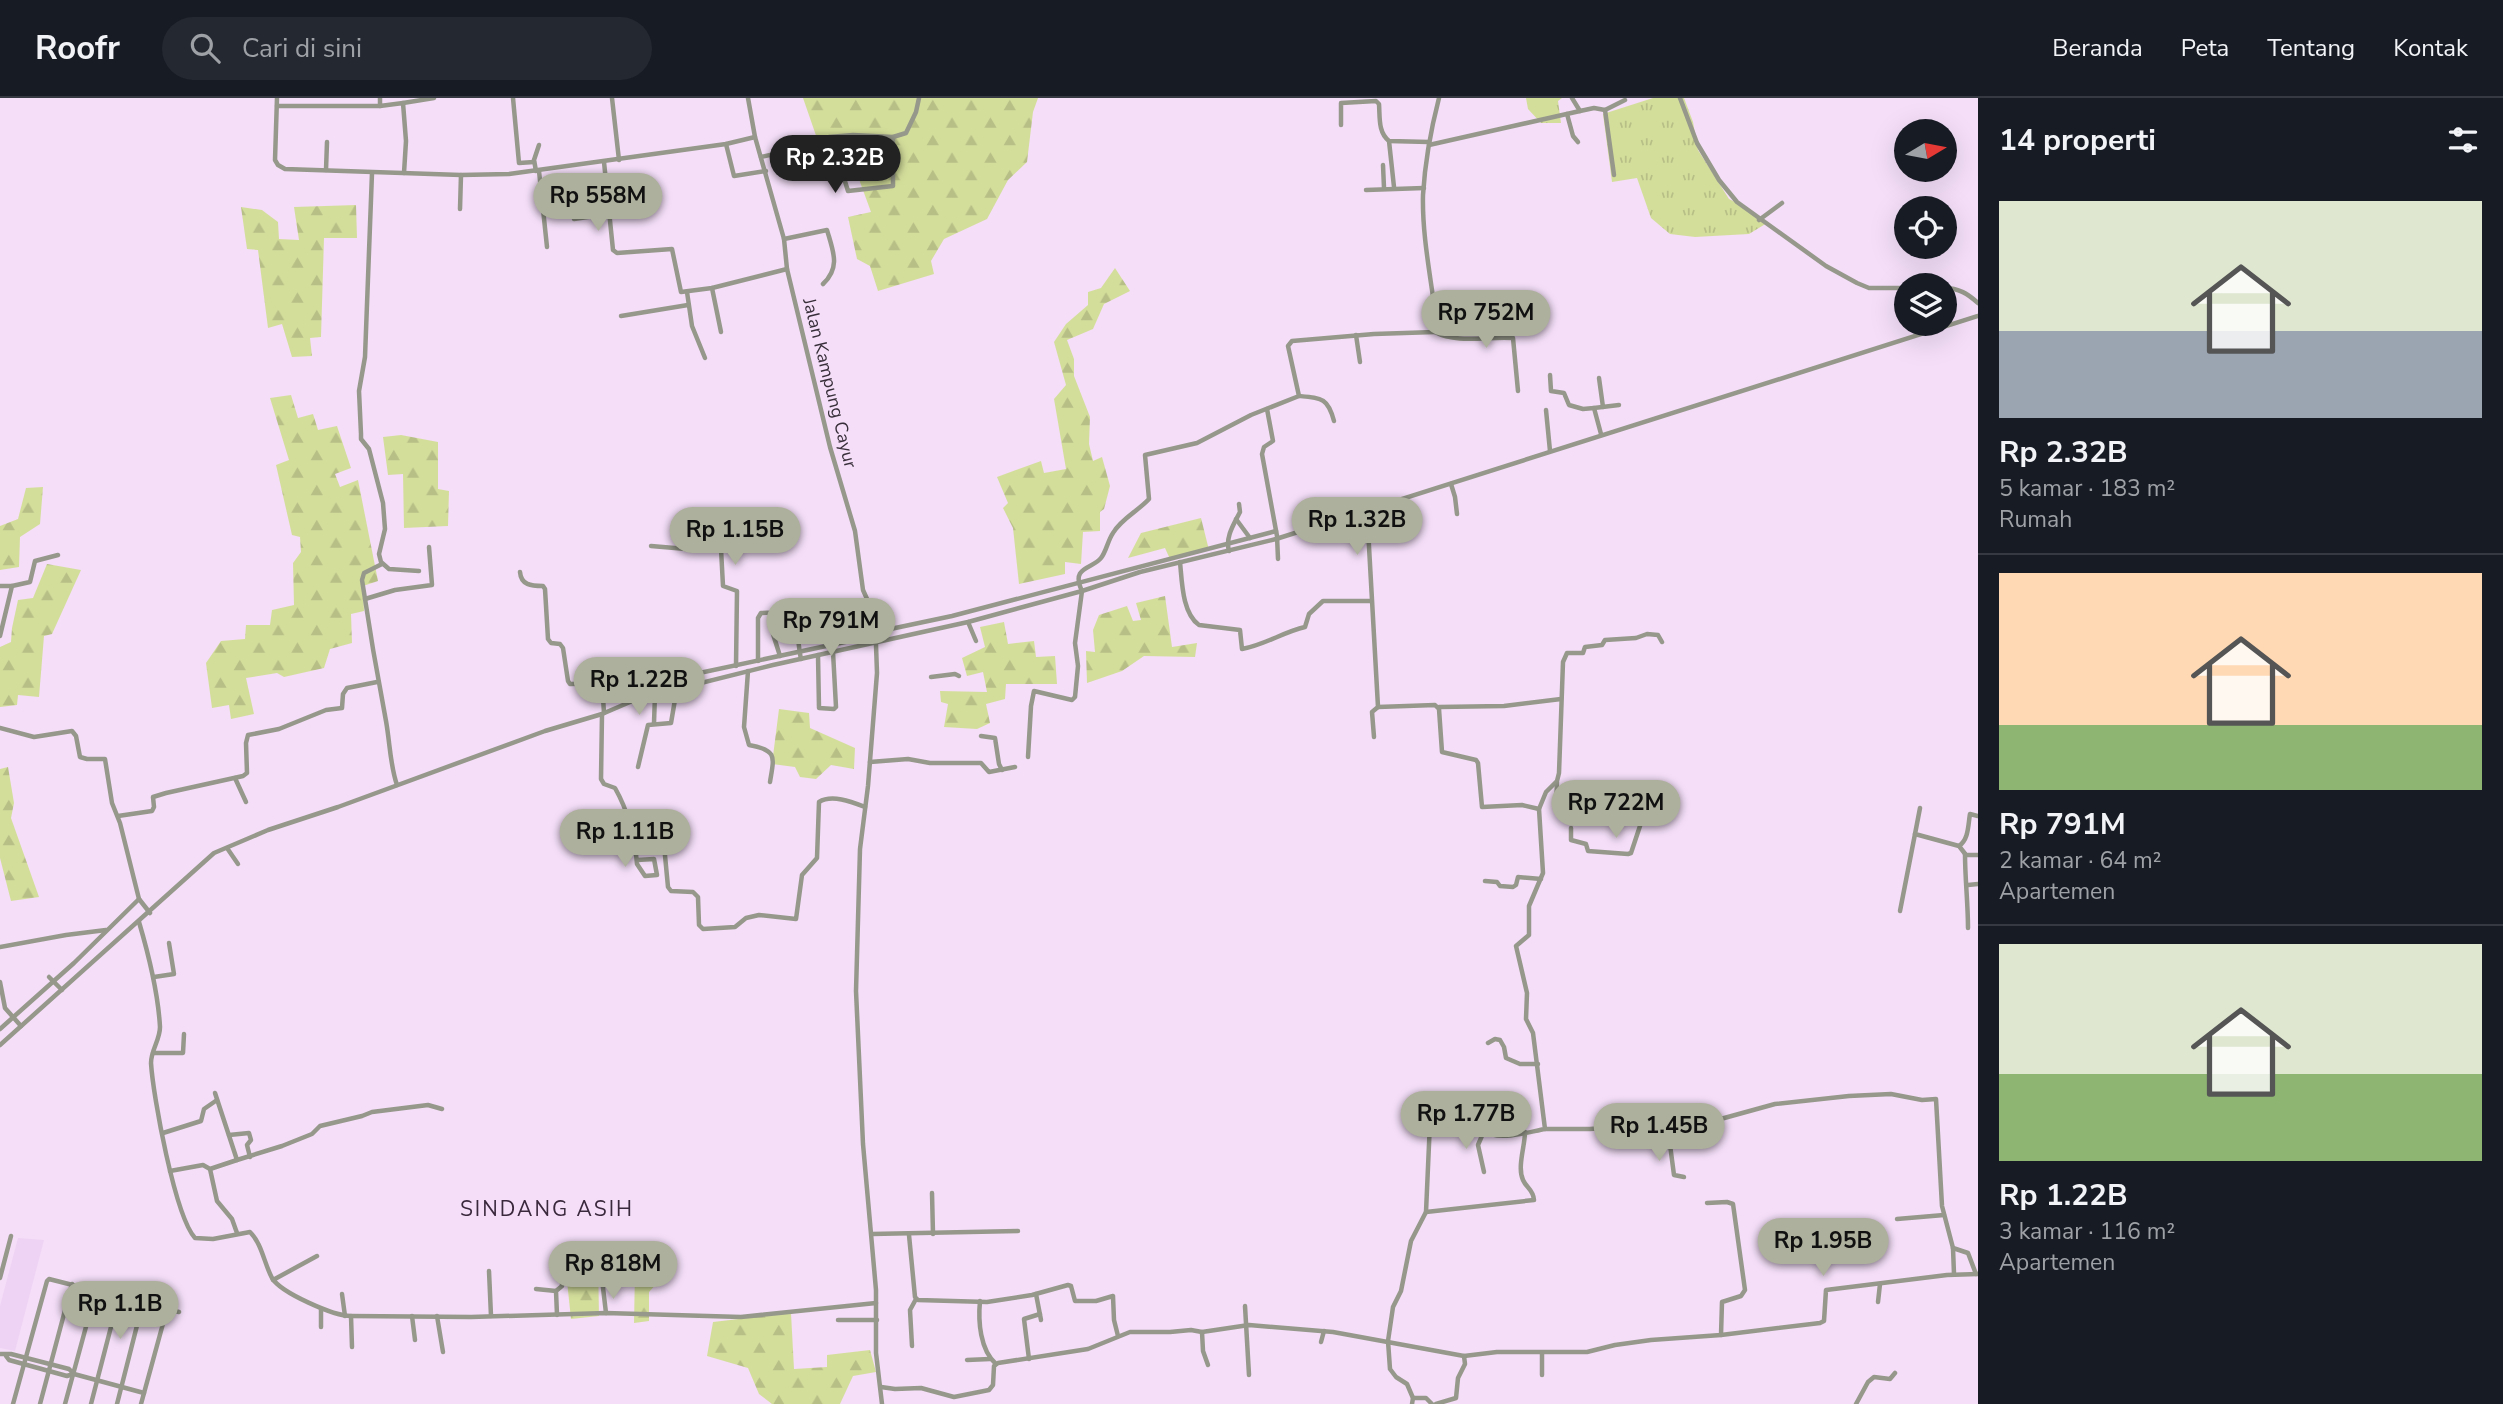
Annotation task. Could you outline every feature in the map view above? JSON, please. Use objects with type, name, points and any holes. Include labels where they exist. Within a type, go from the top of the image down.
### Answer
[{"type":"street","points":[[277,98],[275,160],[285,169],[461,175],[538,171],[726,144],[755,136]]},
{"type":"street","points":[[380,98],[380,106]]},
{"type":"street","points":[[277,106],[380,106],[434,98]]},
{"type":"street","points":[[513,98],[519,163],[534,162]]},
{"type":"street","points":[[612,98],[619,160]]},
{"type":"street","name":"Jalan Kampung Cayur","points":[[748,98],[755,136],[784,239],[787,270],[830,447],[855,531],[863,590],[875,617],[877,662],[870,762],[859,854],[856,990],[863,1144],[877,1320],[876,1353],[882,1404]]},
{"type":"street","points":[[761,157],[788,152],[836,136],[893,137],[906,132],[916,112],[919,98]]},
{"type":"street","points":[[1435,332],[1436,319],[1425,233],[1424,188],[1429,144],[1439,98]]},
{"type":"street","points":[[1572,98],[1580,111]]},
{"type":"street","points":[[1341,125],[1342,103],[1378,102],[1380,128],[1384,137],[1389,141],[1429,144],[1455,141],[1594,108],[1605,110],[1625,99],[1633,98]]},
{"type":"street","points":[[1680,98],[1698,143],[1729,195],[1759,220],[1826,266],[1868,288],[1894,288]]},
{"type":"street","points":[[403,103],[406,141],[404,173]]},
{"type":"street","points":[[1605,110],[1615,175]]},
{"type":"street","points":[[1567,114],[1573,136],[1578,142]]},
{"type":"street","points":[[843,175],[848,191],[892,186],[893,137]]},
{"type":"street","points":[[1389,141],[1394,187]]},
{"type":"street","points":[[326,170],[327,142]]},
{"type":"street","points":[[726,144],[734,176],[766,171]]},
{"type":"street","points":[[539,145],[534,162],[538,171],[547,247]]},
{"type":"street","points":[[604,162],[608,214],[615,251],[672,249],[681,292],[712,288],[787,270]]},
{"type":"street","points":[[1383,165],[1384,188]]},
{"type":"street","points":[[372,173],[365,357],[359,391],[361,439],[369,449],[383,503],[385,529],[379,554],[382,564],[395,570],[419,571]]},
{"type":"street","points":[[460,209],[461,175]]},
{"type":"street","points":[[1366,190],[1424,188]]},
{"type":"street","points":[[1759,220],[1782,203]]},
{"type":"street","points":[[574,219],[608,214]]},
{"type":"street","points":[[784,239],[827,230],[834,270],[832,276],[823,284]]},
{"type":"street","points":[[712,288],[721,332]]},
{"type":"street","points":[[1957,289],[1967,293],[1978,303]]},
{"type":"street","points":[[687,292],[692,326],[705,358]]},
{"type":"street","points":[[621,316],[688,304]]},
{"type":"street","points":[[520,572],[523,582],[545,589],[548,639],[563,648],[570,684],[626,683],[676,678],[799,652],[968,622],[1082,591],[1114,579],[1229,551],[1276,535],[1367,512],[1602,434],[1978,316]]},
{"type":"street","points":[[1299,396],[1290,358],[1290,343],[1295,340],[1435,332],[1443,336],[1513,338],[1518,391]]},
{"type":"street","points":[[1356,335],[1360,362]]},
{"type":"street","points":[[1549,375],[1551,391],[1564,393],[1569,405],[1583,409],[1619,405]]},
{"type":"street","points":[[1600,378],[1603,407]]},
{"type":"street","points":[[1028,757],[1034,691],[1069,699],[1075,697],[1078,666],[1075,643],[1082,591],[1079,583],[1086,567],[1101,559],[1113,532],[1149,499],[1144,469],[1145,455],[1197,443],[1299,396],[1324,400],[1331,408],[1334,421]]},
{"type":"street","points":[[1594,408],[1602,434]]},
{"type":"street","points":[[1267,409],[1273,441],[1264,447],[1262,454],[1278,559]]},
{"type":"street","points":[[1546,410],[1550,451]]},
{"type":"street","points":[[1451,484],[1457,514]]},
{"type":"street","points":[[1229,551],[1227,544],[1240,512],[1239,504]]},
{"type":"street","points":[[1367,512],[1378,707]]},
{"type":"street","points":[[1236,519],[1250,538]]},
{"type":"street","points":[[690,549],[691,525]]},
{"type":"street","points":[[0,1029],[18,1022],[62,990],[214,853],[293,821],[396,782],[603,713],[637,699],[833,652],[875,638],[1250,538],[1276,535]]},
{"type":"street","points":[[651,546],[721,549],[723,586],[737,591],[736,666]]},
{"type":"street","points":[[365,599],[395,590],[432,585],[429,547]]},
{"type":"street","points":[[0,586],[30,582],[35,561],[58,555]]},
{"type":"street","points":[[1180,562],[1184,595],[1195,624],[1239,629],[1242,649],[1269,642],[1288,631],[1305,627],[1309,614],[1323,601],[1370,601]]},
{"type":"street","points":[[382,564],[363,573],[391,771],[396,782]]},
{"type":"street","points":[[0,636],[12,586]]},
{"type":"street","points":[[800,606],[870,602]]},
{"type":"street","points":[[758,661],[758,618],[761,613],[775,613],[794,620],[798,628],[801,659]]},
{"type":"street","points":[[968,622],[976,641]]},
{"type":"street","points":[[773,634],[780,656]]},
{"type":"street","points":[[1571,828],[1571,841],[1586,844],[1588,851],[1628,854],[1631,853],[1643,817],[1638,802],[1631,798],[1594,803],[1571,810],[1558,810],[1562,666],[1567,653],[1583,653],[1585,647],[1602,645],[1605,640],[1636,638],[1647,634],[1658,635],[1662,642]]},
{"type":"street","points":[[818,655],[819,708],[834,709],[833,652]]},
{"type":"street","points":[[748,671],[744,731],[750,745],[763,747],[772,754],[774,765],[770,782]]},
{"type":"street","points":[[931,677],[955,674],[959,676]]},
{"type":"street","points":[[118,816],[152,811],[153,797],[235,778],[247,772],[248,735],[279,729],[326,710],[342,708],[343,694],[347,688],[377,682]]},
{"type":"street","points":[[602,682],[601,779],[604,785],[615,788],[629,823],[637,860],[643,876],[657,875],[654,859],[637,860]]},
{"type":"street","points":[[638,767],[648,726],[654,723],[671,723],[677,688]]},
{"type":"street","points":[[654,723],[655,694]]},
{"type":"street","points":[[1374,737],[1372,712],[1378,707],[1426,704],[1438,707],[1504,706],[1561,699]]},
{"type":"street","points":[[1438,707],[1442,752],[1476,760],[1478,763],[1480,805],[1522,805],[1539,809]]},
{"type":"street","points":[[0,728],[34,737],[74,732],[80,757],[102,758],[107,761],[111,803],[118,816],[139,899],[149,911]]},
{"type":"street","points":[[981,736],[995,738],[1002,769]]},
{"type":"street","points":[[870,762],[908,759],[930,763],[981,763],[987,772],[1015,767]]},
{"type":"street","points":[[235,778],[246,802]]},
{"type":"street","points":[[1545,1129],[1534,1033],[1526,1019],[1527,993],[1516,946],[1529,935],[1529,906],[1543,873],[1539,809],[1546,792],[1557,781]]},
{"type":"street","points":[[634,842],[658,841],[664,845],[668,887],[671,891],[696,894],[699,925],[702,929],[735,927],[746,918],[759,915],[796,919],[802,875],[817,858],[820,802],[837,799],[865,807]]},
{"type":"street","points":[[1900,911],[1920,808]]},
{"type":"street","points":[[1959,846],[1965,842],[1970,814],[1978,816]]},
{"type":"street","points":[[629,823],[652,823]]},
{"type":"street","points":[[1915,834],[1959,846],[1965,854],[1968,928]]},
{"type":"street","points":[[227,848],[238,864]]},
{"type":"street","points":[[1965,854],[1978,855]]},
{"type":"street","points":[[1485,881],[1513,887],[1517,885],[1518,877],[1541,879]]},
{"type":"street","points":[[1968,885],[1978,884]]},
{"type":"street","points":[[0,1045],[51,979],[74,963],[139,899]]},
{"type":"street","points":[[139,922],[153,977],[160,1034],[153,1053],[153,1084],[170,1171],[192,1237],[208,1239],[250,1232],[279,1287],[321,1309],[345,1316],[606,1313],[741,1317],[876,1303]]},
{"type":"street","points":[[0,947],[107,930]]},
{"type":"street","points":[[153,977],[174,974],[169,943]]},
{"type":"street","points":[[51,979],[62,990]]},
{"type":"street","points":[[0,982],[5,1008],[18,1022]]},
{"type":"street","points":[[153,1053],[183,1053],[184,1034]]},
{"type":"street","points":[[1488,1043],[1495,1039],[1500,1040],[1506,1058],[1511,1062],[1538,1064]]},
{"type":"street","points":[[215,1093],[237,1160]]},
{"type":"street","points":[[1484,1130],[1489,1135],[1499,1135],[1545,1129],[1590,1129],[1717,1120],[1775,1104],[1830,1097],[1881,1094],[1922,1100],[1936,1099],[1944,1215],[1953,1248],[1954,1274]]},
{"type":"street","points":[[163,1133],[201,1121],[204,1109],[218,1100]]},
{"type":"street","points":[[1484,1172],[1478,1145],[1484,1130],[1484,1120],[1495,1103]]},
{"type":"street","points":[[210,1169],[312,1134],[320,1126],[372,1111],[428,1105],[442,1109]]},
{"type":"street","points":[[1464,1356],[1465,1364],[1458,1378],[1456,1398],[1434,1404],[1426,1398],[1412,1401],[1406,1384],[1392,1374],[1388,1341],[1393,1307],[1401,1291],[1410,1241],[1426,1212],[1431,1119],[1469,1116],[1484,1120]]},
{"type":"street","points":[[1667,1122],[1674,1175],[1684,1177]]},
{"type":"street","points":[[1426,1212],[1534,1200],[1534,1191],[1523,1180],[1521,1168],[1525,1132]]},
{"type":"street","points":[[229,1136],[249,1133],[251,1140],[247,1145],[250,1157]]},
{"type":"street","points":[[170,1171],[203,1165],[210,1169],[218,1201],[232,1219],[237,1233]]},
{"type":"street","points":[[932,1193],[933,1234]]},
{"type":"street","points":[[1707,1203],[1733,1204],[1745,1290],[1741,1296],[1722,1302],[1721,1335]]},
{"type":"street","points":[[1897,1219],[1944,1215]]},
{"type":"street","points":[[872,1234],[1018,1231]]},
{"type":"street","points":[[909,1235],[916,1299],[910,1307],[912,1346]]},
{"type":"street","points":[[0,1278],[11,1236]]},
{"type":"street","points":[[980,1301],[980,1325],[990,1359],[996,1364],[1088,1349],[1118,1336],[1141,1331],[1202,1332],[1245,1325],[1324,1331],[1464,1356],[1497,1352],[1593,1351],[1651,1340],[1820,1323],[1824,1321],[1826,1290],[1954,1274],[1977,1274],[1968,1252],[1953,1248]]},
{"type":"street","points":[[273,1280],[317,1256]]},
{"type":"street","points":[[536,1290],[556,1291],[562,1286],[562,1263]]},
{"type":"street","points":[[601,1270],[606,1313]]},
{"type":"street","points":[[489,1272],[491,1316]]},
{"type":"street","points":[[13,1404],[47,1281],[53,1279],[72,1283],[179,1312]]},
{"type":"street","points":[[40,1404],[72,1283]]},
{"type":"street","points":[[1878,1302],[1880,1284]]},
{"type":"street","points":[[916,1299],[980,1301],[1036,1294],[1068,1285],[1075,1301],[1096,1301],[1113,1296],[1118,1336]]},
{"type":"street","points":[[65,1404],[96,1290]]},
{"type":"street","points":[[556,1291],[557,1315]]},
{"type":"street","points":[[342,1294],[345,1316]]},
{"type":"street","points":[[1029,1359],[1024,1319],[1041,1317],[1036,1294]]},
{"type":"street","points":[[91,1404],[120,1296]]},
{"type":"street","points":[[117,1404],[143,1302]]},
{"type":"street","points":[[1245,1306],[1249,1375]]},
{"type":"street","points":[[141,1404],[167,1309]]},
{"type":"street","points":[[321,1309],[321,1327]]},
{"type":"street","points":[[351,1316],[352,1347]]},
{"type":"street","points":[[412,1316],[415,1340]]},
{"type":"street","points":[[437,1316],[443,1352]]},
{"type":"street","points":[[838,1320],[877,1320]]},
{"type":"street","points":[[1321,1342],[1324,1331]]},
{"type":"street","points":[[1202,1332],[1202,1346],[1208,1365]]},
{"type":"street","points":[[1542,1353],[1542,1374]]},
{"type":"street","points":[[3,1355],[9,1360],[50,1364],[69,1369],[74,1374],[144,1393]]},
{"type":"street","points":[[967,1360],[990,1359]]},
{"type":"street","points":[[25,1361],[48,1371],[67,1376],[74,1374]]},
{"type":"street","points":[[881,1387],[921,1388],[951,1397],[979,1393],[991,1388],[996,1364]]},
{"type":"street","points":[[1856,1404],[1868,1382],[1874,1377],[1890,1379],[1895,1373]]},
{"type":"shaded area","points":[[18,1238],[44,1240],[15,1351],[0,1348],[0,1306]]},
{"type":"green space","points":[[803,98],[1038,98],[1033,112],[1027,162],[1008,180],[987,219],[944,239],[931,261],[934,274],[878,291],[870,266],[857,259],[848,217],[871,212],[856,171],[816,176],[809,150],[820,147]]},
{"type":"green space","points":[[1526,98],[1562,98],[1558,101],[1561,123],[1541,123],[1528,109]]},
{"type":"green space","points":[[1653,98],[1684,98],[1693,122],[1698,150],[1729,199],[1751,210],[1767,223],[1749,234],[1695,237],[1670,234],[1651,218],[1637,178],[1612,182],[1603,114]]},
{"type":"green space","points":[[356,205],[357,238],[324,238],[321,337],[310,338],[312,356],[292,357],[282,324],[268,328],[258,250],[247,249],[241,207],[262,210],[278,222],[279,239],[299,240],[294,207]]},
{"type":"green space","points":[[1115,268],[1130,291],[1104,304],[1093,329],[1067,340],[1074,359],[1074,376],[1090,417],[1089,444],[1093,461],[1102,457],[1110,486],[1104,509],[1100,512],[1100,531],[1083,532],[1081,564],[1065,562],[1065,574],[1019,584],[1013,528],[1003,508],[1008,503],[997,477],[1041,461],[1044,473],[1066,469],[1054,399],[1066,385],[1054,342],[1066,324],[1088,305],[1088,292],[1101,288]]},
{"type":"green space","points":[[291,395],[298,418],[313,414],[318,430],[337,426],[351,468],[335,474],[340,487],[358,480],[378,581],[363,586],[364,611],[351,614],[352,643],[330,649],[324,668],[284,677],[277,673],[246,678],[254,714],[231,719],[229,705],[212,708],[206,663],[221,641],[245,639],[246,625],[270,625],[272,610],[294,605],[293,563],[301,552],[300,537],[292,535],[276,465],[289,460],[270,398]]},
{"type":"green space","points":[[401,435],[438,442],[438,489],[449,491],[448,526],[404,528],[403,474],[388,475],[383,437]]},
{"type":"green space","points":[[43,487],[40,524],[20,537],[19,567],[0,570],[0,526],[18,519],[26,488]]},
{"type":"green space","points":[[1201,518],[1209,550],[1170,559],[1165,548],[1128,558],[1141,533]]},
{"type":"green space","points":[[47,564],[81,570],[52,634],[44,636],[39,697],[18,695],[17,705],[0,707],[0,647],[11,642],[18,600],[33,598]]},
{"type":"green space","points":[[1165,596],[1172,647],[1197,643],[1195,657],[1144,656],[1122,671],[1087,683],[1086,651],[1095,652],[1093,630],[1099,615],[1127,606],[1133,621],[1141,620],[1136,603]]},
{"type":"green space","points":[[1004,622],[1008,644],[1034,641],[1036,657],[1055,656],[1057,684],[1006,684],[1005,699],[986,704],[990,723],[977,729],[944,727],[948,704],[941,702],[940,691],[987,692],[983,672],[967,676],[962,658],[985,647],[980,627]]},
{"type":"green space","points":[[779,709],[809,713],[810,728],[855,748],[854,769],[831,765],[816,779],[800,777],[795,767],[772,764]]},
{"type":"green space","points":[[8,767],[14,803],[11,818],[39,897],[11,901],[0,858],[0,769]]},
{"type":"green space","points":[[629,1249],[671,1263],[659,1267],[658,1282],[649,1292],[649,1321],[634,1323],[635,1270],[625,1261]]},
{"type":"green space","points":[[598,1259],[599,1316],[571,1319],[565,1262]]},
{"type":"green space","points":[[791,1313],[794,1369],[827,1367],[827,1355],[870,1350],[876,1372],[853,1376],[840,1404],[772,1404],[759,1394],[748,1368],[707,1356],[713,1322]]},
{"type":"district","name":"SINDANG ASIH","points":[[547,1209]]}]
